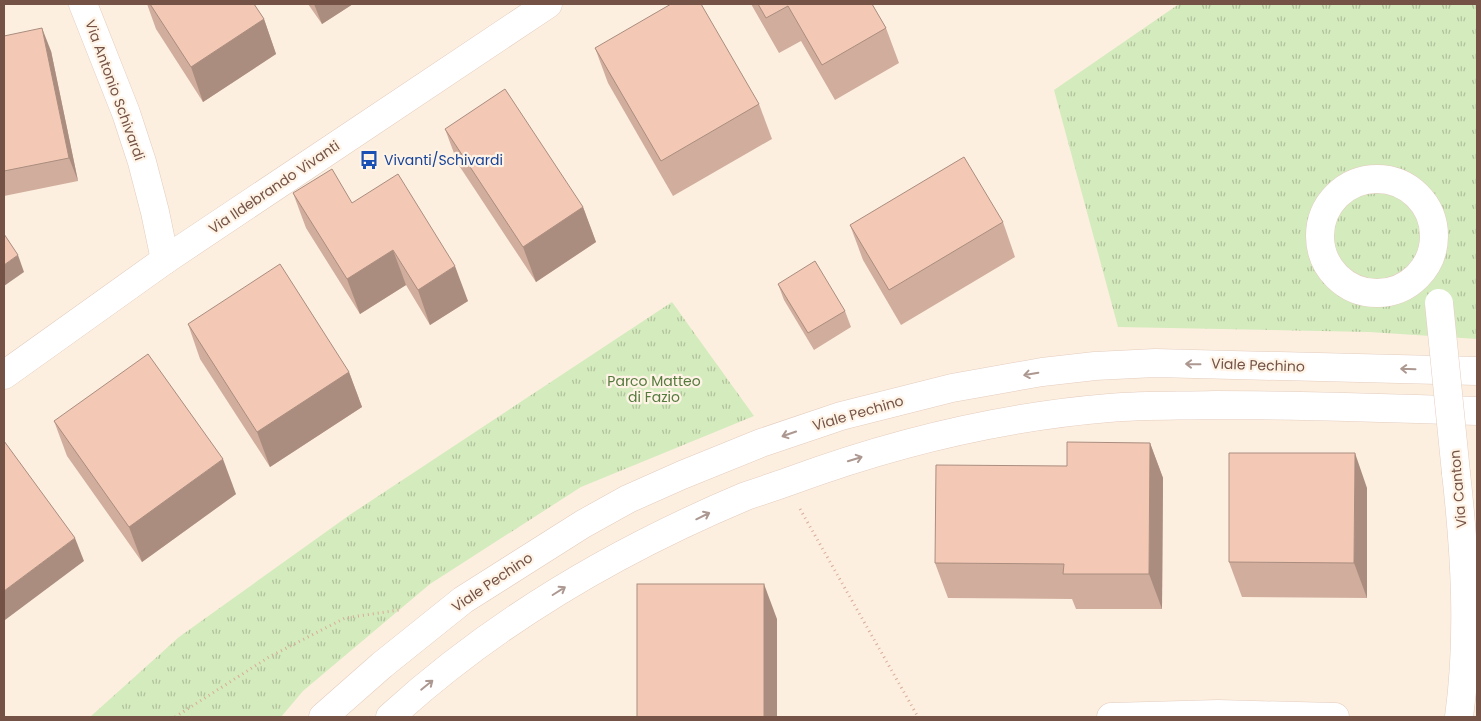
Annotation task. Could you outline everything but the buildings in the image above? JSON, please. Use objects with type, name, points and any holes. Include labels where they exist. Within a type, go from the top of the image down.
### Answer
[{"type":"street","name":"Via Ildebrando Vivanti","points":[[4,376],[164,260],[548,4]]},
{"type":"street","name":"Via Antonio Schivardi","points":[[86,5],[142,162],[155,212],[164,260]]},
{"type":"street","points":[[1368,179],[1386,179],[1403,185],[1418,196],[1428,211],[1433,228],[1433,246],[1427,263],[1416,277],[1400,288],[1382,293],[1362,292],[1345,284],[1331,270],[1322,253],[1319,233],[1324,214],[1334,198],[1350,186],[1368,179]]},
{"type":"street","name":"Via Canton","points":[[1427,263],[1436,285],[1439,304],[1462,538],[1465,639],[1459,717]]},
{"type":"street","name":"Viale Pechino","points":[[323,717],[382,665],[463,600],[583,524],[628,499],[682,475],[761,443],[841,416],[952,388],[1042,372],[1095,366],[1155,363],[1476,371]]},
{"type":"street","points":[[390,717],[443,672],[496,632],[594,570],[652,539],[750,495],[837,464],[938,435],[1052,415],[1107,408],[1258,405],[1477,411]]},
{"type":"street","points":[[1111,717],[1218,714],[1336,717]]},
{"type":"path","points":[[785,483],[918,717]]},
{"type":"path","points":[[175,717],[269,657],[345,618],[404,609]]},
{"type":"green space","points":[[1179,4],[1477,4],[1477,339],[1369,332],[1118,327],[1054,90]]},
{"type":"green space","name":"Parco Matteo di Fazio","points":[[672,302],[754,416],[581,487],[430,584],[303,691],[281,717],[90,717],[179,637],[351,514]]},
{"type":"place","name":"Vivanti/Schivardi","points":[[369,160]]}]
